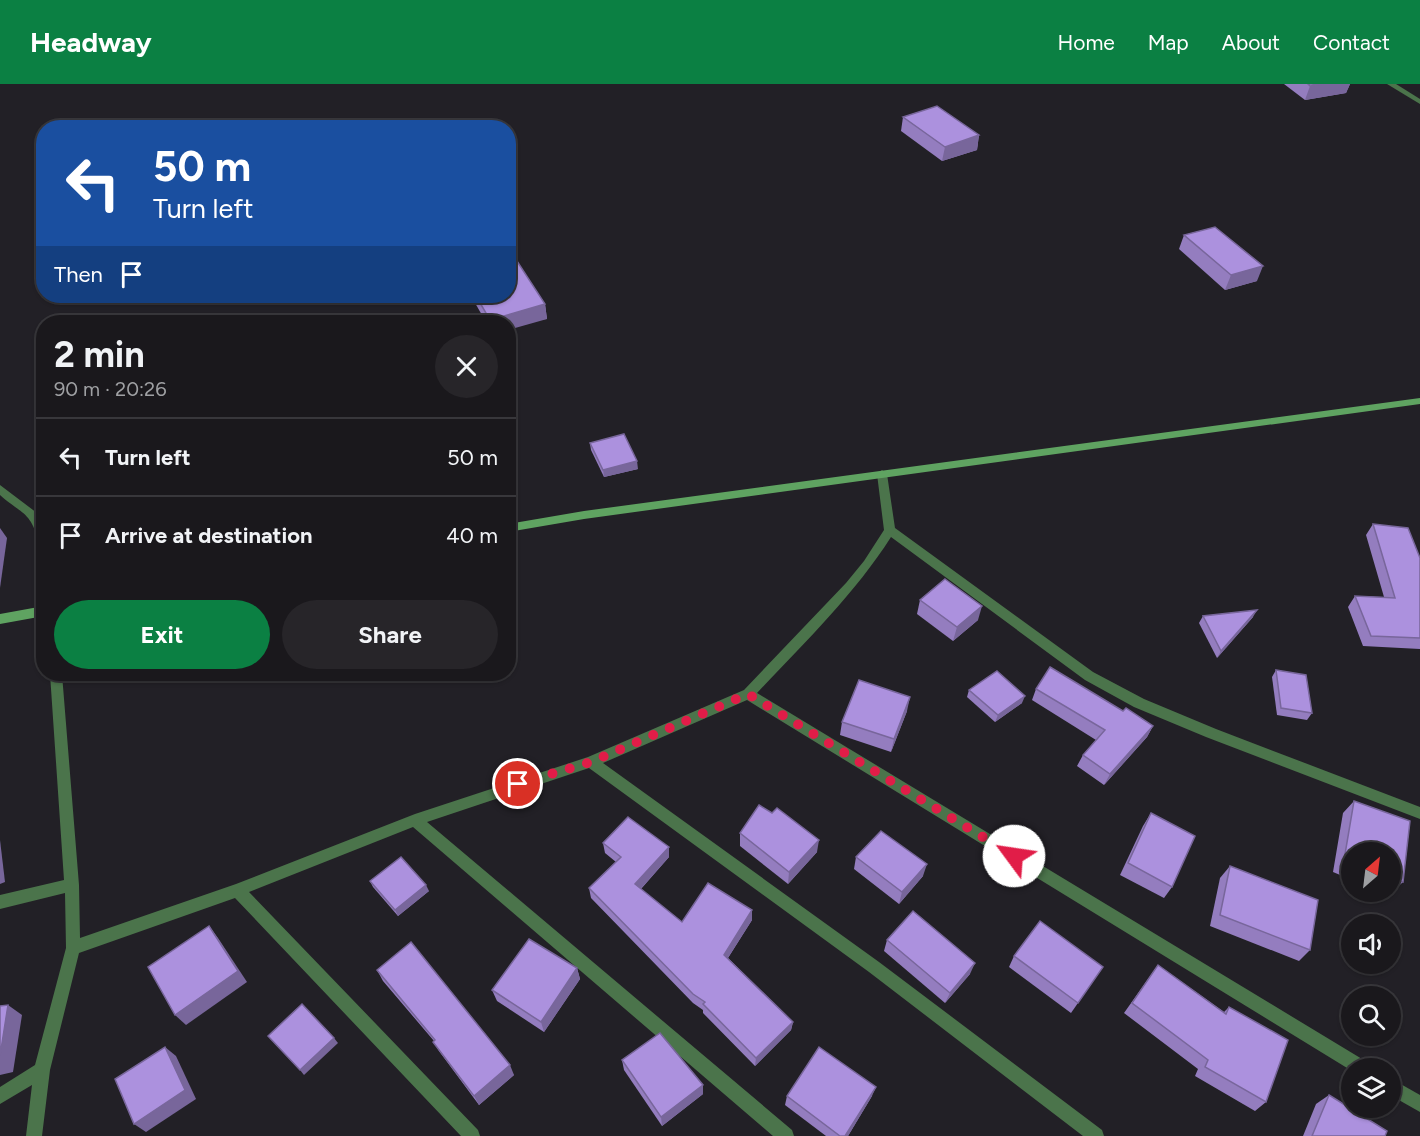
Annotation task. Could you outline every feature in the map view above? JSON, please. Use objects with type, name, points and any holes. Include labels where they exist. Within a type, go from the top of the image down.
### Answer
[{"type":"street","points":[[1391,84],[1420,102]]},
{"type":"street","points":[[516,527],[584,515],[1420,401]]},
{"type":"street","points":[[74,948],[237,890],[415,820],[591,762],[748,694],[850,586],[868,564],[890,530],[882,474]]},
{"type":"street","points":[[0,489],[30,509],[36,517]]},
{"type":"street","points":[[890,530],[1089,676],[1139,703],[1210,733],[1420,813]]},
{"type":"street","points":[[0,619],[36,612]]},
{"type":"street","points":[[34,1136],[42,1070],[74,948],[72,885],[57,681]]},
{"type":"street","points":[[748,694],[1346,1058]]},
{"type":"street","points":[[591,762],[874,967],[1096,1136]]},
{"type":"street","points":[[415,820],[786,1136]]},
{"type":"street","points":[[0,902],[72,885]]},
{"type":"street","points":[[237,890],[472,1136]]},
{"type":"street","points":[[0,1096],[42,1070]]},
{"type":"street","points":[[1401,1093],[1420,1104]]},
{"type":"building","points":[[937,106],[979,135],[945,147],[903,117]]},
{"type":"building","points":[[1215,227],[1263,266],[1231,275],[1184,235]]},
{"type":"building","points":[[516,260],[545,304],[507,315],[487,315],[480,303],[516,303]]},
{"type":"building","points":[[624,434],[637,461],[603,470],[590,443]]},
{"type":"building","points":[[1373,524],[1408,528],[1420,558],[1420,638],[1371,636],[1355,596],[1395,598]]},
{"type":"building","points":[[945,579],[982,606],[957,627],[920,600]]},
{"type":"building","points":[[1257,610],[1221,651],[1203,616]]},
{"type":"building","points":[[1050,667],[1123,711],[1126,708],[1153,726],[1110,774],[1083,755],[1105,730],[1036,689]]},
{"type":"building","points":[[1276,670],[1306,675],[1312,713],[1281,708]]},
{"type":"building","points":[[997,671],[1025,696],[998,715],[969,690]]},
{"type":"building","points":[[859,680],[910,697],[894,739],[842,722]]},
{"type":"building","points":[[1354,801],[1410,821],[1403,882],[1401,881],[1401,842],[1347,842]]},
{"type":"building","points":[[759,805],[772,813],[777,808],[819,840],[789,872],[740,833]]},
{"type":"building","points":[[1151,813],[1195,836],[1172,887],[1128,863]]},
{"type":"building","points":[[628,817],[669,847],[635,884],[682,922],[708,883],[752,910],[724,955],[793,1022],[756,1058],[703,1004],[705,1002],[693,994],[589,888],[621,857],[603,843]]},
{"type":"building","points":[[881,831],[927,864],[902,892],[856,857]]},
{"type":"building","points":[[401,857],[426,885],[395,910],[370,881]]},
{"type":"building","points":[[1230,866],[1318,900],[1310,950],[1220,915]]},
{"type":"building","points":[[913,911],[975,963],[950,993],[887,940]]},
{"type":"building","points":[[1040,921],[1103,967],[1078,1003],[1014,956]]},
{"type":"building","points":[[209,926],[238,971],[175,1015],[148,967]]},
{"type":"building","points":[[529,939],[577,968],[541,1022],[492,990]]},
{"type":"building","points":[[411,942],[510,1065],[474,1096],[433,1042],[435,1040],[377,970]]},
{"type":"building","points":[[1158,965],[1226,1014],[1229,1007],[1288,1040],[1266,1102],[1205,1067],[1208,1060],[1132,1003]]},
{"type":"building","points":[[302,1004],[334,1038],[300,1070],[268,1036]]},
{"type":"building","points":[[8,1005],[0,1056],[0,1006]]},
{"type":"building","points":[[660,1033],[703,1085],[661,1117],[622,1060]]},
{"type":"building","points":[[165,1047],[185,1090],[134,1124],[115,1079]]},
{"type":"building","points":[[819,1047],[876,1087],[845,1136],[840,1136],[787,1096]]},
{"type":"building","points":[[1329,1095],[1341,1102],[1341,1118],[1366,1118],[1387,1131],[1385,1136],[1312,1136]]},
{"type":"route","points":[[518,784],[591,762],[748,694],[1014,856]]}]
